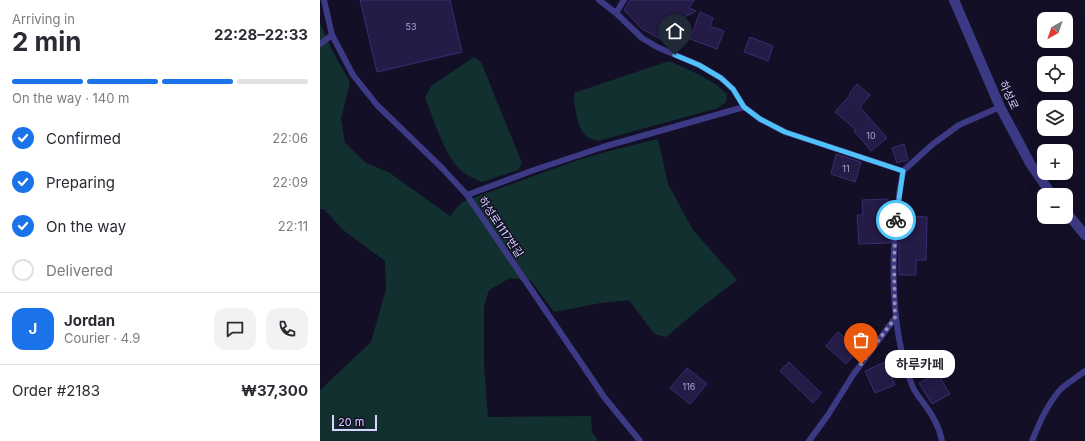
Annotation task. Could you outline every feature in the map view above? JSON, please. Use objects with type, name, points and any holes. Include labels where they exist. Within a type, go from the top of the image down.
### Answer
[{"type":"street","name":"하성로","points":[[954,0],[1000,107],[1031,165],[1047,188]]},
{"type":"street","points":[[1073,220],[1085,235]]},
{"type":"lane","name":"하성로1117번길","points":[[324,0],[332,35],[353,75],[377,104],[442,168],[467,195],[604,397],[640,441]]},
{"type":"lane","points":[[599,0],[616,13],[642,38],[657,47],[699,65],[721,78],[733,89],[744,107],[760,119],[785,132],[903,171]]},
{"type":"lane","points":[[616,13],[624,0]]},
{"type":"lane","points":[[320,44],[332,35]]},
{"type":"lane","points":[[467,195],[603,146],[744,107]]},
{"type":"lane","points":[[942,441],[935,419],[912,387],[895,318],[894,262],[896,218],[903,171],[959,125],[1000,107]]},
{"type":"lane","points":[[809,441],[828,415],[853,375],[895,318]]},
{"type":"lane","points":[[1032,441],[1051,403],[1062,389],[1085,371]]},
{"type":"green space","points":[[320,23],[333,52],[350,82],[341,119],[345,143],[366,163],[390,173],[450,216],[462,202],[578,160],[658,139],[668,184],[693,230],[737,280],[666,337],[654,334],[629,300],[601,303],[554,312],[531,281],[510,278],[489,290],[484,306],[484,365],[488,417],[591,416],[592,432],[598,441],[320,441],[320,390],[371,342],[386,289],[385,261],[343,230],[324,209],[320,209]]},
{"type":"green space","points":[[474,57],[481,62],[522,163],[518,170],[482,182],[466,174],[454,163],[442,140],[425,98],[431,86]]},
{"type":"green space","points":[[669,61],[714,83],[727,94],[726,102],[718,108],[598,141],[586,136],[578,122],[575,110],[574,93]]},
{"type":"building","points":[[360,0],[450,0],[462,52],[377,72]]},
{"type":"building","points":[[630,0],[694,0],[689,8],[696,11],[670,25],[662,40],[642,29],[624,10]]},
{"type":"building","points":[[700,12],[713,18],[710,26],[724,31],[717,49],[690,39]]},
{"type":"building","points":[[750,37],[773,46],[768,61],[744,52]]},
{"type":"building","points":[[857,84],[870,95],[860,107],[887,138],[871,151],[854,131],[856,130],[835,112],[850,95],[849,94]]},
{"type":"building","points":[[904,144],[908,160],[897,163],[892,148]]},
{"type":"building","points":[[836,154],[861,162],[855,182],[831,174]]},
{"type":"building","points":[[888,199],[889,216],[892,216],[890,243],[859,244],[857,215],[863,215],[862,200]]},
{"type":"building","points":[[901,216],[927,217],[926,260],[916,260],[916,275],[899,275]]},
{"type":"building","points":[[838,332],[858,350],[846,364],[826,346]]},
{"type":"building","points":[[789,362],[821,393],[813,403],[780,371]]},
{"type":"building","points":[[885,362],[895,385],[875,393],[865,371]]},
{"type":"building","points":[[687,368],[707,384],[690,404],[670,388]]},
{"type":"building","points":[[937,373],[950,394],[932,404],[919,383]]},
{"type":"way so far","points":[[861,364],[895,318],[894,262],[896,220]]},
{"type":"place","name":"하루카페","points":[[861,364]]},
{"type":"route","points":[[675,55],[699,65],[721,78],[733,89],[744,107],[760,119],[785,132],[903,171],[896,220]]}]
